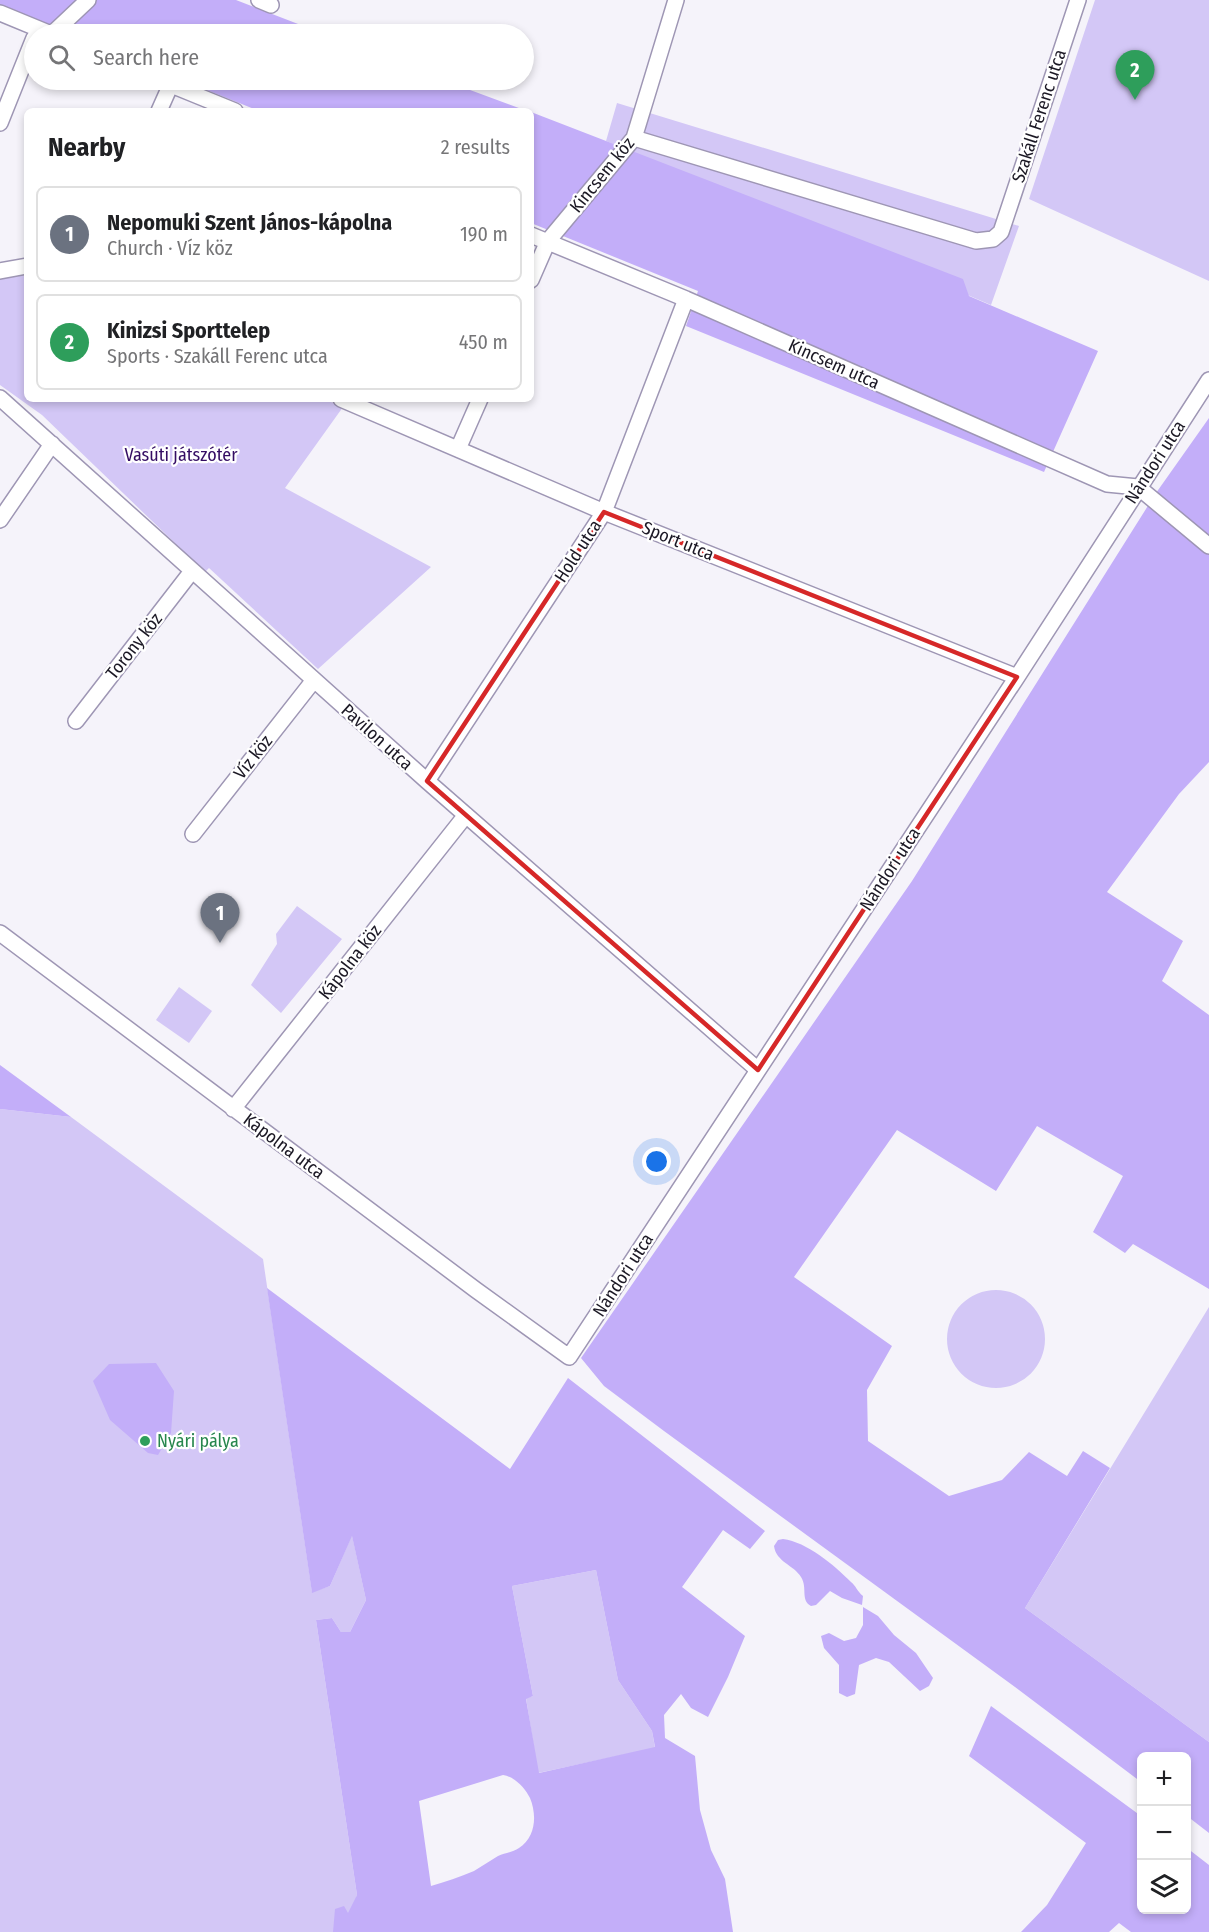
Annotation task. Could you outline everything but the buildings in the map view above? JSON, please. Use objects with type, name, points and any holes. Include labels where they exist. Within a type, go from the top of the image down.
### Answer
[{"type":"street","points":[[56,24],[88,0]]},
{"type":"street","name":"Kincsem köz","points":[[534,273],[548,241],[634,138],[676,0]]},
{"type":"street","name":"Szakáll Ferenc utca","points":[[634,138],[976,241],[993,239],[1001,232],[1078,0]]},
{"type":"street","points":[[0,13],[24,25]]},
{"type":"street","points":[[0,123],[24,72]]},
{"type":"street","points":[[160,108],[163,90]]},
{"type":"street","points":[[184,90],[228,108]]},
{"type":"street","name":"Kincsem utca","points":[[534,236],[686,299],[1107,484],[1138,487]]},
{"type":"street","points":[[0,271],[24,267]]},
{"type":"street","name":"Hold utca","points":[[427,781],[604,512],[686,299]]},
{"type":"street","name":"Nándori utca","points":[[570,1357],[1017,677],[1209,380]]},
{"type":"street","name":"Pavilon utca","points":[[0,398],[427,781],[758,1070]]},
{"type":"street","name":"Sport utca","points":[[348,402],[604,512],[1017,677]]},
{"type":"street","points":[[458,449],[479,402]]},
{"type":"street","points":[[0,520],[52,444]]},
{"type":"street","points":[[1138,487],[1209,546]]},
{"type":"street","name":"Torony köz","points":[[76,721],[192,571]]},
{"type":"street","name":"Víz köz","points":[[193,834],[314,680]]},
{"type":"street","name":"Kápolna köz","points":[[234,1109],[466,815]]},
{"type":"street","name":"Kápolna utca","points":[[0,933],[476,1290],[570,1357]]},
{"type":"highlighted area","points":[[604,512],[1017,677],[758,1070],[427,781]]},
{"type":"green space","points":[[1095,0],[1209,0],[1209,281],[1029,199]]},
{"type":"green space","points":[[617,103],[1019,226],[991,305],[606,141]]},
{"type":"green space","name":"Vasúti játszótér","points":[[24,275],[24,402],[331,402],[343,407],[285,488],[431,567],[318,669],[209,568],[205,572],[42,415],[0,385],[0,279]]},
{"type":"green space","points":[[297,906],[342,939],[281,1013],[251,985],[277,944],[276,934]]},
{"type":"green space","points":[[179,987],[212,1011],[189,1043],[156,1020]]},
{"type":"green space","name":"Nyári pálya","points":[[0,1109],[71,1117],[263,1259],[312,1592],[330,1586],[352,1535],[366,1600],[350,1632],[341,1632],[332,1618],[316,1620],[357,1895],[347,1932],[0,1932]]},
{"type":"green space","points":[[996,1290],[1015,1293],[1031,1304],[1042,1320],[1045,1339],[1042,1358],[1031,1374],[1015,1385],[996,1388],[977,1385],[961,1374],[950,1358],[947,1339],[950,1320],[961,1304],[977,1293]]},
{"type":"green space","points":[[1209,1307],[1209,1742],[1025,1608]]},
{"type":"green space","points":[[596,1570],[618,1680],[652,1731],[655,1748],[538,1773],[526,1698],[533,1696],[512,1586]]},
{"type":"shaded area","points":[[0,0],[236,0],[298,24],[48,24],[0,5]]},
{"type":"shaded area","points":[[207,90],[470,90],[519,108],[252,108]]},
{"type":"shaded area","points":[[534,113],[963,279],[969,296],[1098,351],[1044,472],[686,326],[698,291],[534,224]]},
{"type":"shaded area","points":[[1209,418],[1209,762],[1179,794],[1107,892],[1183,941],[1162,981],[1209,1015],[1209,1289],[1133,1244],[1125,1253],[1093,1232],[1123,1176],[1037,1126],[996,1191],[897,1130],[794,1277],[892,1346],[867,1390],[868,1441],[949,1496],[1002,1480],[1029,1452],[1067,1476],[1083,1451],[1110,1468],[1025,1608],[1209,1742],[1209,1833],[1191,1819],[1191,1752],[1137,1752],[1137,1779],[604,1386],[581,1358],[912,881],[1156,493]]},
{"type":"shaded area","points":[[0,1065],[71,1117],[0,1109]]},
{"type":"shaded area","points":[[267,1288],[510,1469],[568,1378],[765,1531],[750,1549],[723,1530],[682,1587],[745,1636],[708,1717],[691,1708],[681,1694],[664,1715],[665,1738],[695,1756],[700,1810],[711,1850],[725,1879],[733,1932],[333,1932],[335,1909],[344,1906],[348,1913],[357,1895],[316,1620],[332,1618],[341,1632],[350,1632],[366,1600],[352,1536],[330,1586],[312,1593]],"holes":[[[596,1570],[618,1680],[652,1731],[655,1747],[539,1773],[526,1699],[533,1696],[512,1586]],[[503,1775],[519,1783],[530,1798],[534,1811],[534,1825],[529,1838],[519,1848],[498,1856],[474,1871],[431,1886],[419,1801]]]},
{"type":"shaded area","points":[[156,1363],[174,1391],[171,1433],[158,1455],[148,1453],[110,1420],[93,1381],[109,1364]]},
{"type":"shaded area","points":[[783,1539],[811,1549],[837,1569],[863,1596],[862,1605],[830,1591],[816,1605],[811,1606],[806,1600],[801,1577],[775,1551],[774,1546],[778,1540]]},
{"type":"shaded area","points":[[863,1607],[878,1616],[894,1635],[916,1653],[933,1678],[929,1686],[920,1691],[889,1662],[876,1658],[859,1665],[855,1694],[847,1697],[839,1693],[839,1665],[824,1648],[821,1636],[829,1633],[844,1641],[856,1638],[863,1625]]},
{"type":"shaded area","points":[[991,1706],[1137,1813],[1137,1914],[1191,1914],[1191,1851],[1209,1865],[1209,1932],[1131,1932],[1119,1923],[1109,1932],[1021,1932],[1047,1905],[1086,1843],[969,1756]]},
{"type":"place","name":"Kinizsi Sporttelep","points":[[1135,100]]},
{"type":"place","name":"Nepomuki Szent János-kápolna","points":[[220,943]]},
{"type":"place","name":"Nyári pálya","points":[[145,1441]]}]
